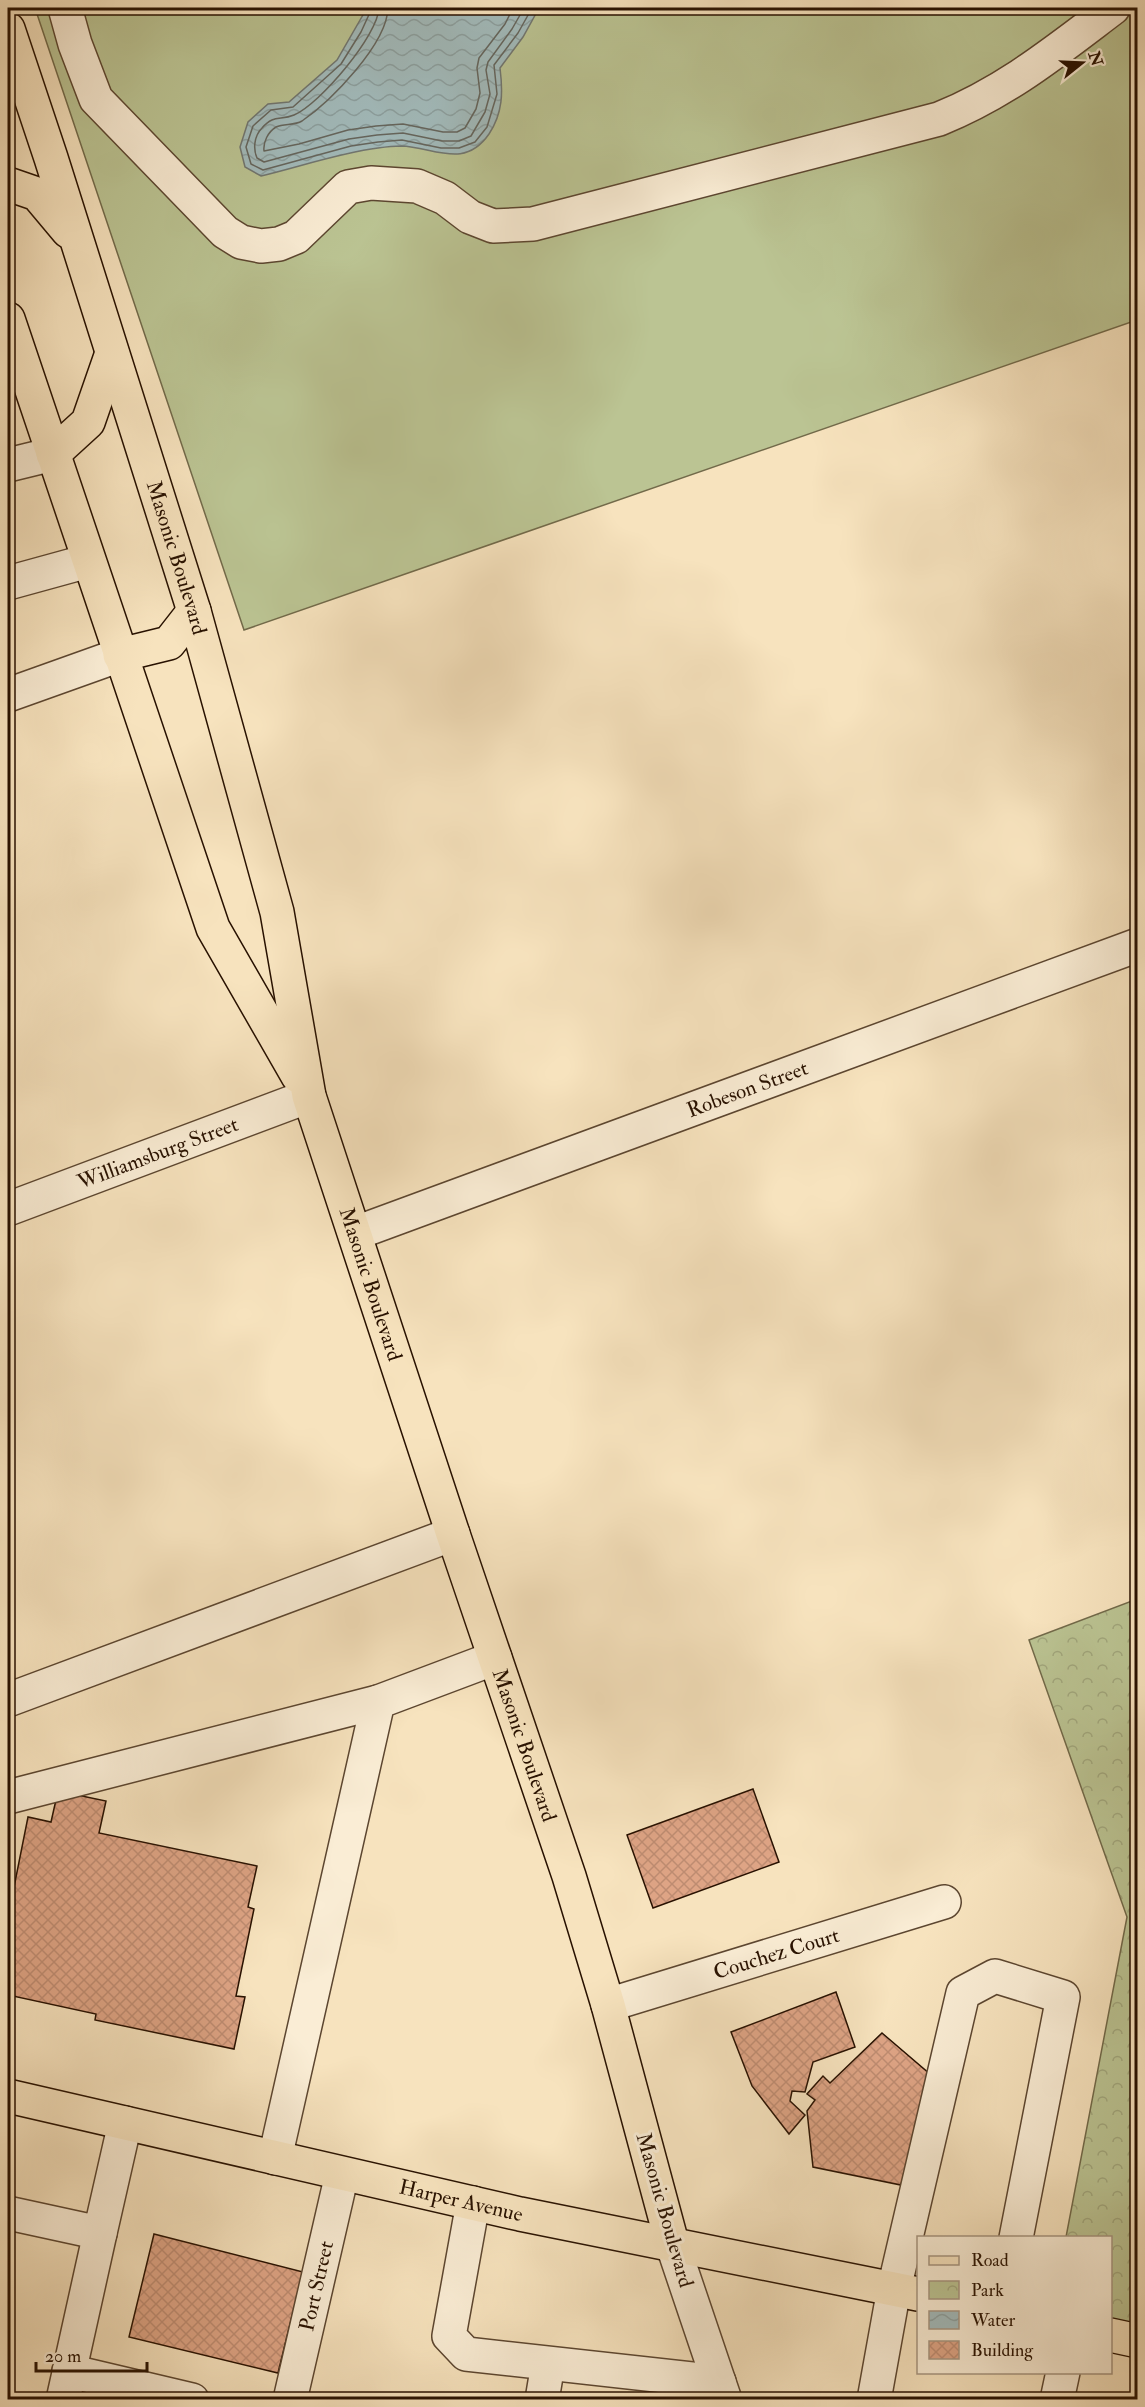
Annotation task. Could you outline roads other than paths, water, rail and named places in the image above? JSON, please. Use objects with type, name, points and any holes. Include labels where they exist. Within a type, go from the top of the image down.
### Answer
[{"type":"main road","name":"Masonic Boulevard","points":[[8,29],[194,611],[277,912],[309,1096],[569,1876],[608,2006],[672,2243]]},
{"type":"main road","points":[[8,184],[37,194],[77,242]]},
{"type":"main road","name":"Masonic Boulevard","points":[[8,319],[213,928],[309,1096]]},
{"type":"main road","points":[[53,454],[88,422],[112,353]]},
{"type":"main road","points":[[120,655],[169,643],[194,611]]},
{"type":"main road","name":"Harper Avenue","points":[[8,2096],[473,2203],[906,2291]]},
{"type":"main road","points":[[1112,2335],[1137,2341]]},
{"type":"street","points":[[65,8],[75,44],[96,99],[225,232],[241,242],[261,246],[279,244],[296,237],[348,186],[372,183],[417,186],[445,198],[470,217],[493,226],[533,224],[939,119],[969,107],[1022,77],[1113,8]]},
{"type":"street","points":[[8,465],[53,454]]},
{"type":"street","points":[[8,583],[88,561]]},
{"type":"street","points":[[8,695],[120,655]]},
{"type":"street","name":"Robeson Street","points":[[356,1233],[1137,945]]},
{"type":"street","name":"Williamsburg Street","points":[[8,1209],[309,1096]]},
{"type":"street","points":[[8,1700],[453,1533]]},
{"type":"street","points":[[8,1797],[378,1702],[495,1658]]},
{"type":"street","points":[[275,2158],[378,1702]]},
{"type":"street","name":"Couchez Court","points":[[608,2006],[944,1902]]},
{"type":"street","points":[[874,2400],[906,2291],[963,1993],[994,1976],[1063,1996],[1016,2236]]},
{"type":"street","points":[[125,2123],[66,2385],[192,2400]]},
{"type":"street","name":"Port Street","points":[[290,2400],[342,2174]]},
{"type":"street","points":[[473,2203],[449,2336],[466,2354],[548,2364],[722,2391]]},
{"type":"street","points":[[8,2213],[100,2233]]},
{"type":"street","name":"Masonic Boulevard","points":[[672,2243],[722,2391]]},
{"type":"street","points":[[542,2400],[548,2364]]},
{"type":"street","points":[[1057,2400],[1063,2374]]},
{"type":"water","points":[[367,8],[539,8],[523,37],[500,68],[501,102],[494,126],[489,134],[479,145],[459,154],[395,146],[349,153],[261,176],[245,167],[240,147],[248,122],[268,104],[289,102],[337,60]]}]
